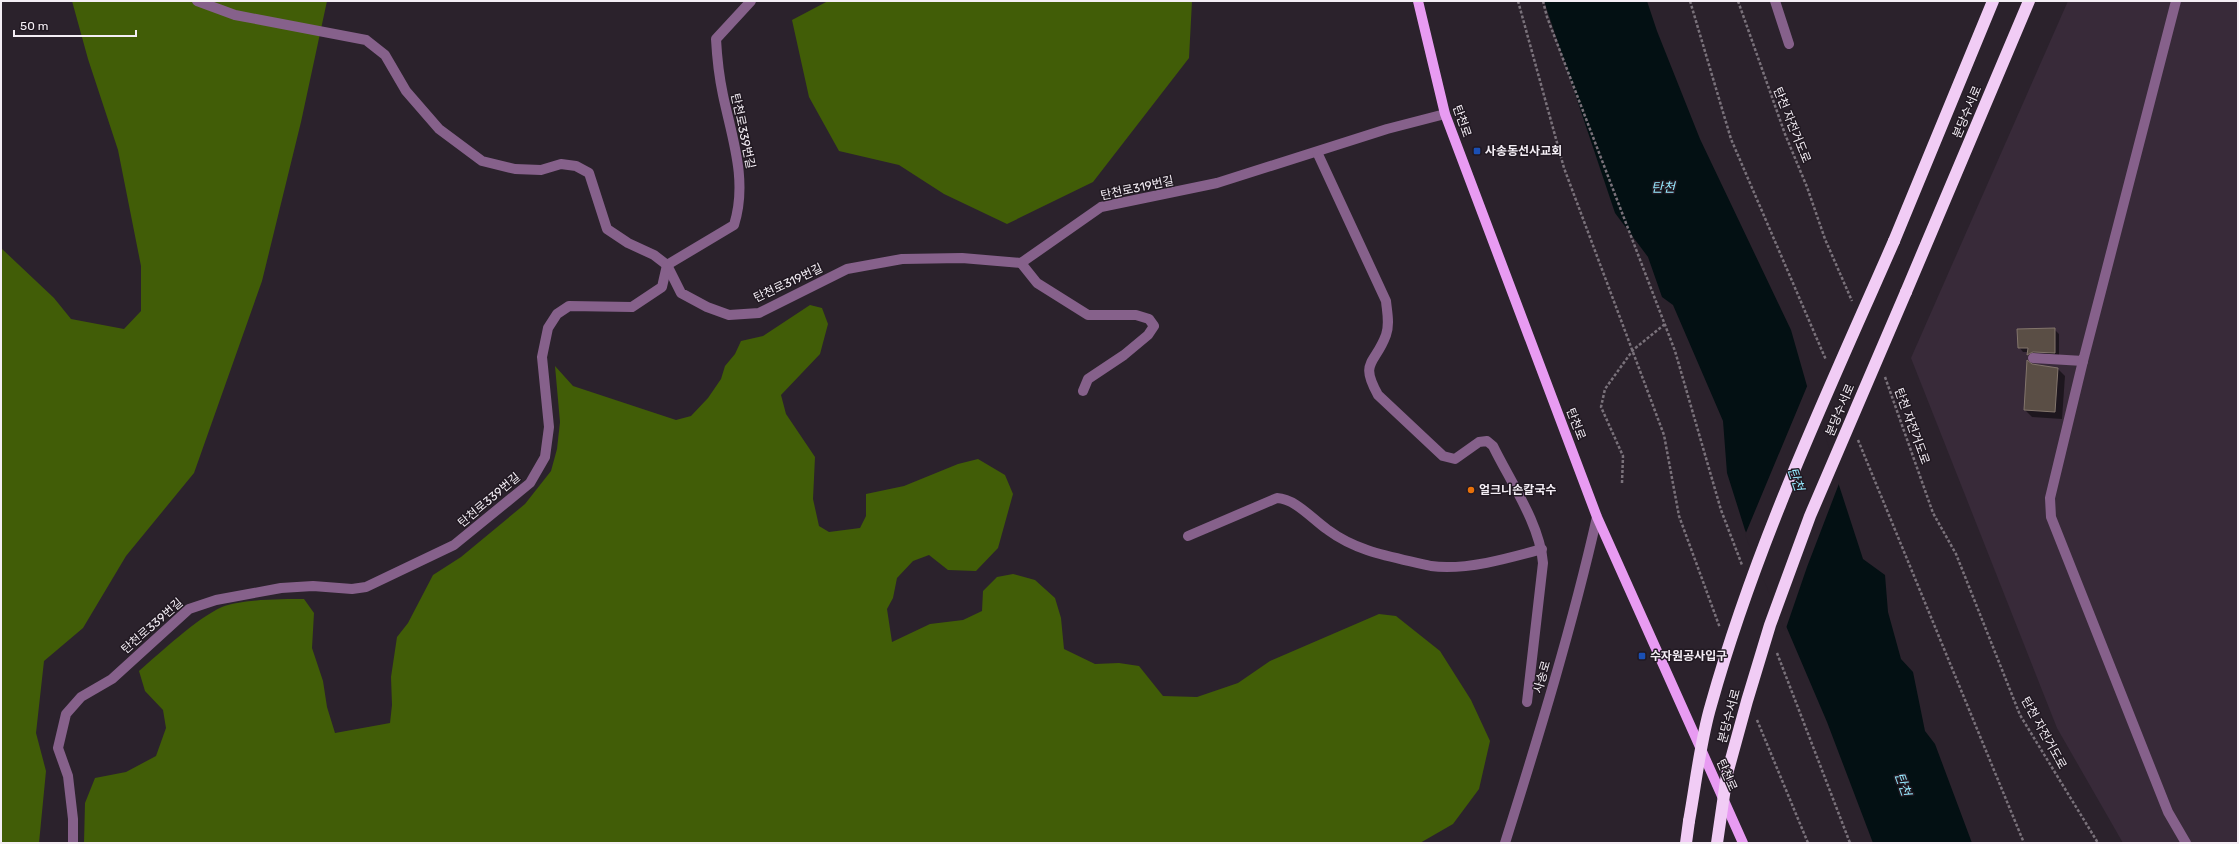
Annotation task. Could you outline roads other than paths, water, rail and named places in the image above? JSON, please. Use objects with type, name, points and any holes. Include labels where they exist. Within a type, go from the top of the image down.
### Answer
[{"type":"highway","name":"분당수서로","points":[[1686,843],[1710,707],[1753,572],[1790,478],[1894,241],[1993,1]]},
{"type":"highway","name":"분당수서로","points":[[1717,843],[1727,774],[1747,701],[1770,625],[1810,516],[2029,1]]},
{"type":"main road","name":"탄천로","points":[[1418,1],[1444,114],[1597,517],[1743,843]]},
{"type":"street","name":"탄천로319번길","points":[[197,1],[235,15],[366,40],[385,55],[406,91],[439,129],[482,162],[515,169],[541,170],[560,164],[576,166],[589,173],[607,229],[628,243],[654,255],[667,265],[681,293],[707,307],[729,315],[759,313],[847,269],[902,259],[962,258],[1021,263],[1101,207],[1217,183],[1387,129],[1444,114]]},
{"type":"street","name":"탄천로339번길","points":[[73,843],[73,819],[68,776],[58,748],[66,714],[81,697],[112,679],[189,609],[216,600],[281,588],[313,586],[352,589],[366,587],[454,545],[530,483],[545,457],[549,427],[542,357],[548,328],[557,314],[569,306],[632,308],[662,288],[667,265],[734,225],[739,210],[739,164],[718,74],[716,40],[751,1]]},
{"type":"street","points":[[1775,1],[1789,44]]},
{"type":"street","points":[[2176,1],[2083,361],[2050,498],[2051,517],[2168,812],[2186,843]]},
{"type":"street","points":[[1317,152],[1386,301],[1388,322],[1386,335],[1369,367],[1371,382],[1378,395],[1443,456],[1455,459],[1479,442],[1488,440],[1493,446],[1524,508],[1542,550],[1544,563],[1527,702]]},
{"type":"street","points":[[1021,263],[1037,283],[1088,315],[1136,315],[1149,319],[1154,326],[1148,335],[1124,355],[1088,379],[1083,391]]},
{"type":"street","points":[[2033,358],[2083,361]]},
{"type":"street","points":[[1188,536],[1277,498],[1285,498],[1327,530],[1360,549],[1431,566],[1442,568],[1501,560],[1542,550]]},
{"type":"street","name":"사송로","points":[[1505,843],[1582,586],[1597,517]]},
{"type":"water","name":"탄천","points":[[1544,1],[1647,1],[1657,31],[1700,139],[1791,330],[1809,393],[1863,559],[1885,575],[1888,612],[1901,659],[1913,672],[1925,731],[1935,744],[1972,843],[1873,843],[1827,722],[1745,530],[1727,473],[1723,421],[1673,305],[1662,297],[1648,257],[1615,213]]},
{"type":"place","name":"사송동선사교회","points":[[1477,151]]},
{"type":"place","name":"얼크니손칼국수","points":[[1471,490]]},
{"type":"place","name":"수자원공사입구","points":[[1642,656]]}]
